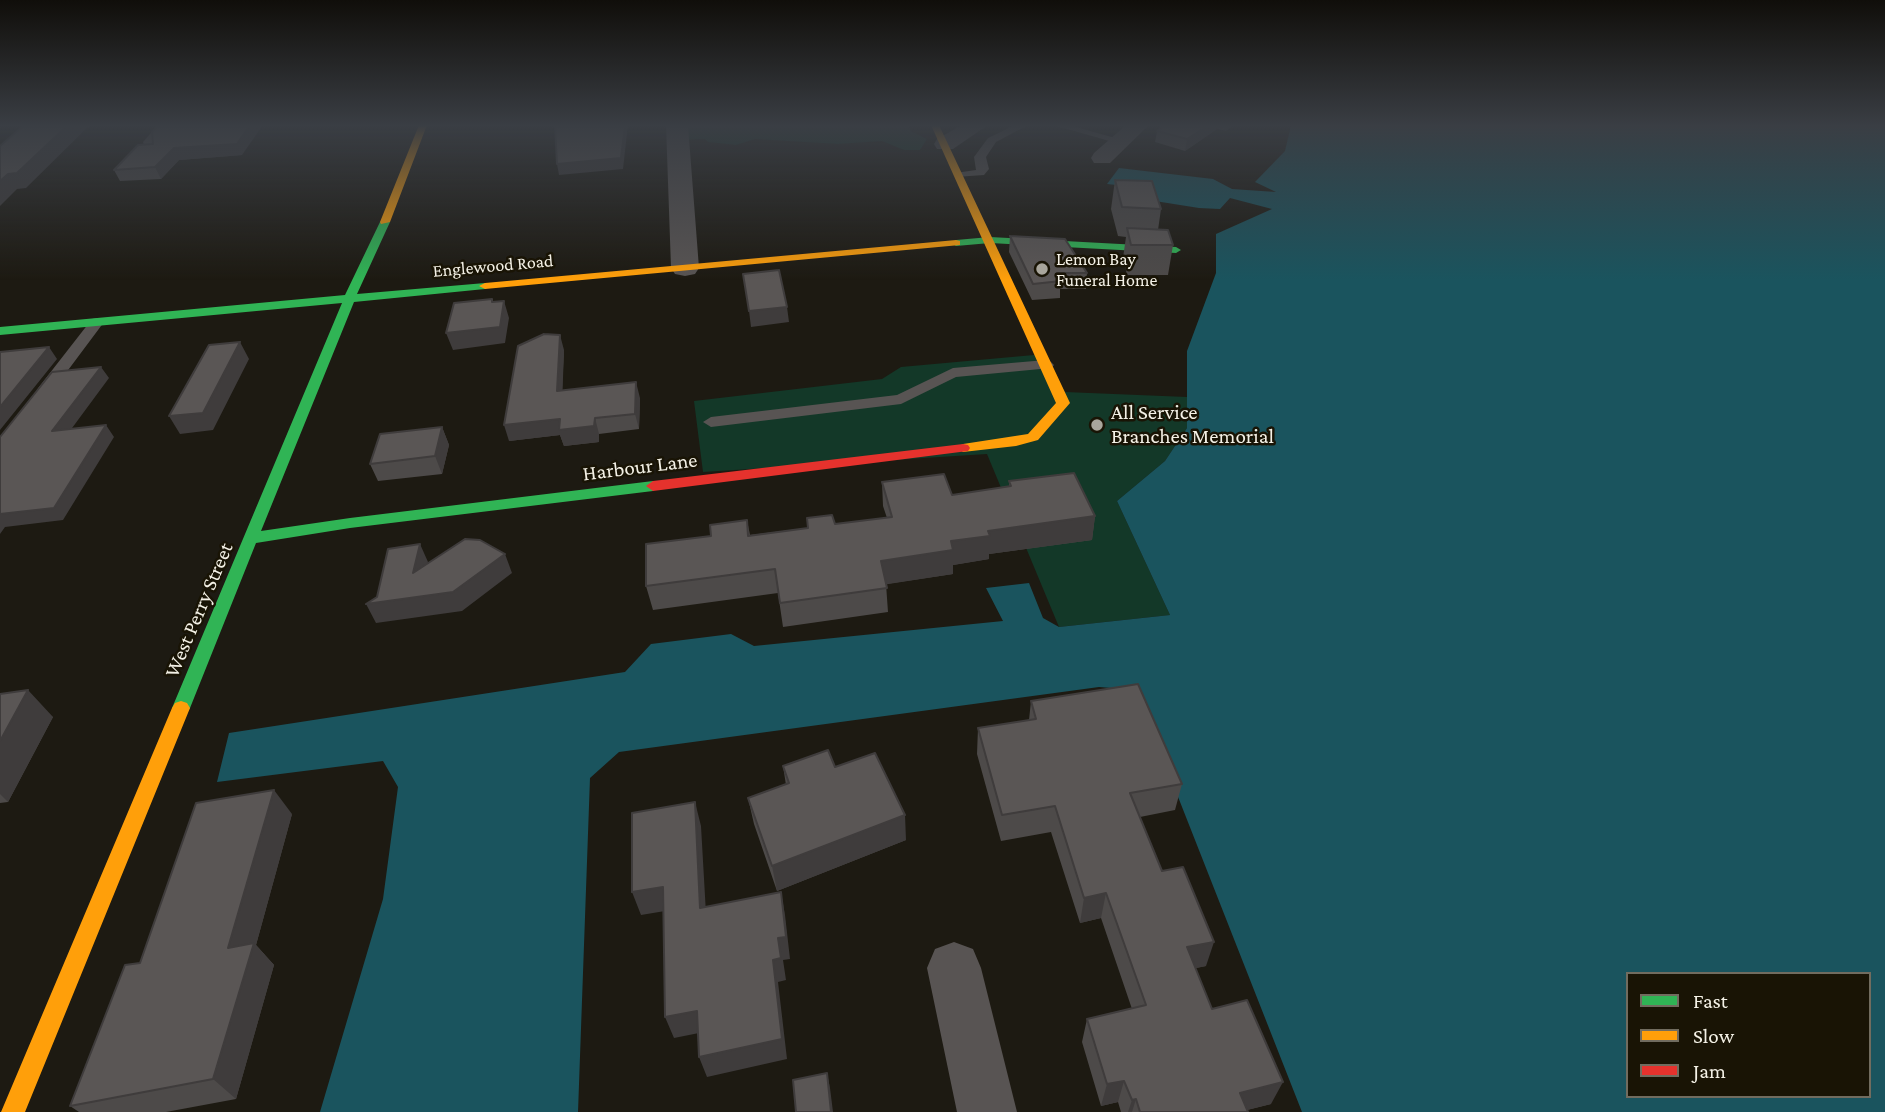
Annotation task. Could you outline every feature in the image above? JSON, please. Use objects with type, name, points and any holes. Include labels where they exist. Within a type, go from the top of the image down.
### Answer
[{"type":"street","name":"West Perry Street","points":[[13,1112],[403,177]]},
{"type":"street","points":[[680,177],[685,268]]},
{"type":"street","points":[[960,177],[1046,365]]},
{"type":"street","name":"Englewood Road","points":[[0,331],[990,240],[1176,250]]},
{"type":"street","name":"Harbour Lane","points":[[252,538],[377,520],[1016,442],[1033,437],[1063,403],[1046,365]]},
{"type":"street","points":[[954,968],[987,1112]]},
{"type":"lane","points":[[35,403],[97,322]]},
{"type":"lane","points":[[711,422],[901,398],[953,373],[1046,365]]},
{"type":"green space","points":[[1045,354],[1065,392],[1187,397],[1187,428],[1165,461],[1117,501],[1170,615],[1059,627],[987,454],[703,472],[694,401],[882,379],[901,367]]},
{"type":"water","points":[[1112,177],[1195,177],[1213,179],[1232,189],[1276,192],[1255,182],[1260,177],[1885,177],[1885,1112],[1302,1112],[1136,690],[1099,687],[619,752],[590,778],[578,1112],[320,1112],[383,899],[398,787],[383,761],[217,782],[229,733],[625,672],[651,644],[731,634],[754,646],[1003,621],[986,588],[1029,583],[1043,618],[1059,627],[1170,615],[1117,501],[1165,461],[1187,428],[1187,351],[1216,273],[1216,234],[1272,209],[1230,198],[1220,209],[1199,208],[1117,195],[1116,185],[1107,184]]},
{"type":"building","points":[[1115,180],[1152,181],[1161,209],[1122,207]]},
{"type":"building","points":[[1127,228],[1168,230],[1173,245],[1131,245]]},
{"type":"building","points":[[1010,236],[1065,239],[1087,273],[1057,273],[1061,281],[1033,284]]},
{"type":"building","points":[[779,270],[787,307],[749,311],[743,274]]},
{"type":"building","points":[[492,299],[492,302],[504,301],[500,327],[446,333],[454,303]]},
{"type":"building","points":[[544,334],[560,335],[557,391],[636,382],[635,414],[595,418],[594,426],[559,430],[560,419],[504,425],[518,346]]},
{"type":"building","points":[[240,342],[203,413],[169,416],[209,345]]},
{"type":"building","points":[[49,347],[0,407],[0,352]]},
{"type":"building","points":[[101,367],[52,431],[106,425],[54,508],[0,514],[0,437],[52,372]]},
{"type":"building","points":[[442,427],[435,456],[370,464],[380,434]]},
{"type":"building","points":[[1074,473],[1095,516],[988,531],[990,536],[951,541],[953,550],[881,561],[887,588],[780,603],[775,569],[646,586],[646,544],[711,536],[710,525],[747,520],[748,536],[808,528],[807,518],[832,515],[835,524],[892,517],[882,482],[944,474],[952,495],[1011,486],[1009,481]]},
{"type":"building","points":[[465,539],[480,540],[505,554],[453,592],[366,604],[377,597],[388,549],[420,544],[413,573]]},
{"type":"building","points":[[1138,684],[1182,784],[1130,793],[1162,871],[1183,867],[1214,942],[1187,947],[1212,1009],[1247,1000],[1283,1082],[1240,1093],[1248,1112],[1140,1112],[1136,1099],[1132,1100],[1124,1081],[1107,1084],[1087,1019],[1146,1005],[1106,893],[1084,898],[1055,806],[1002,815],[978,728],[1036,719],[1031,701]]},
{"type":"building","points":[[28,690],[0,741],[0,694]]},
{"type":"building","points":[[828,750],[835,767],[875,753],[905,815],[772,866],[748,798],[789,783],[783,766]]},
{"type":"building","points":[[274,790],[228,948],[254,943],[213,1079],[70,1106],[125,965],[140,963],[196,803]]},
{"type":"building","points":[[695,802],[700,908],[781,892],[786,937],[778,938],[781,958],[773,960],[782,1039],[699,1057],[697,1011],[665,1017],[663,887],[632,892],[632,813]]},
{"type":"building","points":[[827,1073],[831,1112],[796,1112],[793,1080]]},
{"type":"traffic: fast","points":[[181,708],[337,326],[385,222]]},
{"type":"traffic: fast","points":[[956,243],[990,240],[1176,250]]},
{"type":"traffic: fast","points":[[0,331],[485,286]]},
{"type":"traffic: fast","points":[[252,538],[350,523],[653,486]]},
{"type":"traffic: slow","points":[[385,222],[403,177]]},
{"type":"traffic: slow","points":[[959,177],[1063,403],[1033,437],[1016,442],[963,448]]},
{"type":"traffic: slow","points":[[485,286],[956,243]]},
{"type":"traffic: slow","points":[[13,1112],[181,708]]},
{"type":"traffic: jam","points":[[653,486],[963,448]]},
{"type":"place","name":"Lemon Bay Funeral Home","points":[[1042,269]]},
{"type":"place","name":"All Service Branches Memorial","points":[[1097,425]]}]
